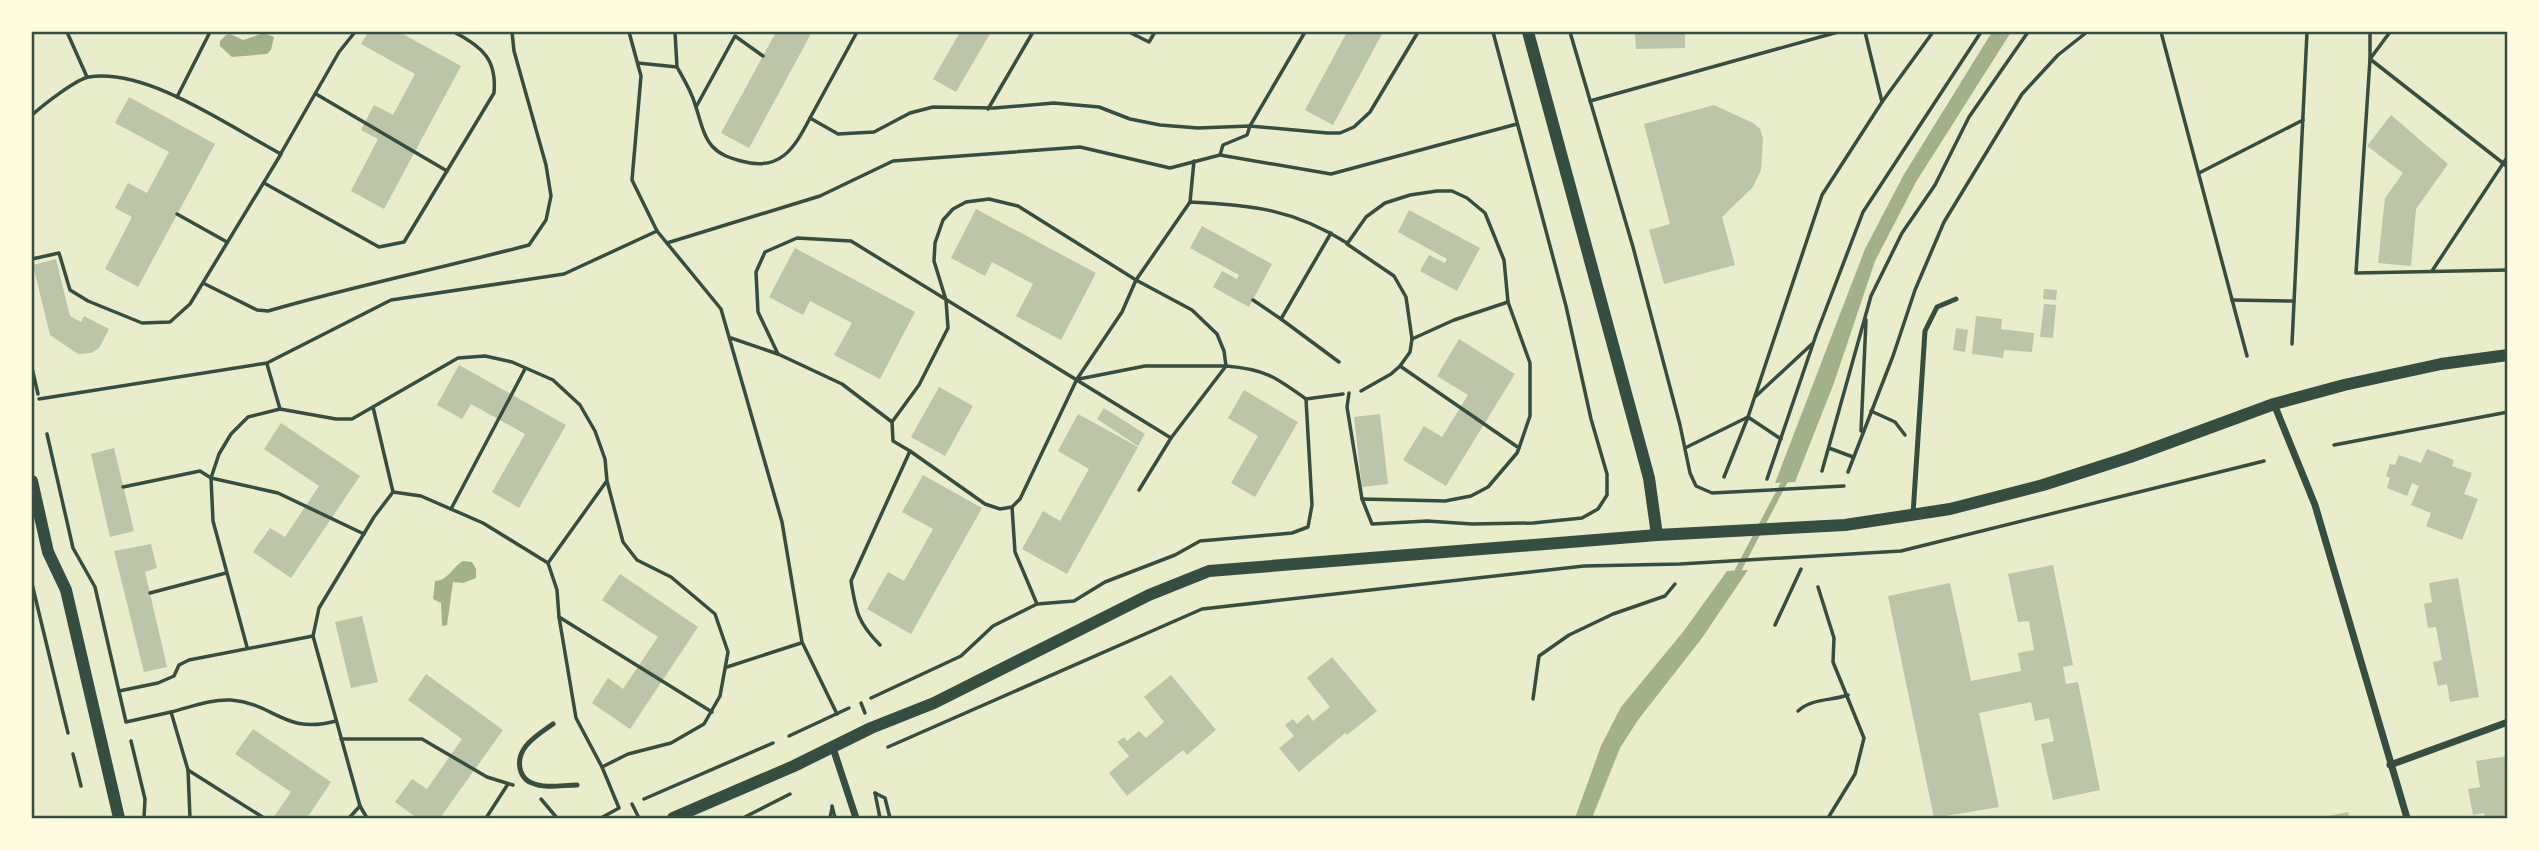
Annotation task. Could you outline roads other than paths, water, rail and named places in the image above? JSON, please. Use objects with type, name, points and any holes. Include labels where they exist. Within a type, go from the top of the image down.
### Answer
[{"type":"street","points":[[1528,32],[1650,478],[1657,535]]},
{"type":"street","points":[[673,818],[833,748],[871,728],[934,703],[1149,596],[1209,571],[1377,560],[1657,535],[1845,524],[1950,509],[2043,485],[2130,457],[2274,404],[2344,385],[2441,364],[2508,355]]},
{"type":"street","points":[[2274,404],[2315,505],[2407,818]]},
{"type":"street","points":[[32,481],[48,552],[66,590],[119,818]]},
{"type":"street","points":[[2390,765],[2508,722]]},
{"type":"street","points":[[833,748],[856,818]]},
{"type":"lane","points":[[1913,514],[1925,331],[1937,307],[1956,299]]},
{"type":"lane","points":[[553,724],[525,746],[520,757],[520,769],[525,779],[534,785],[578,785]]},
{"type":"waterway","points":[[1735,576],[1787,477]]}]
